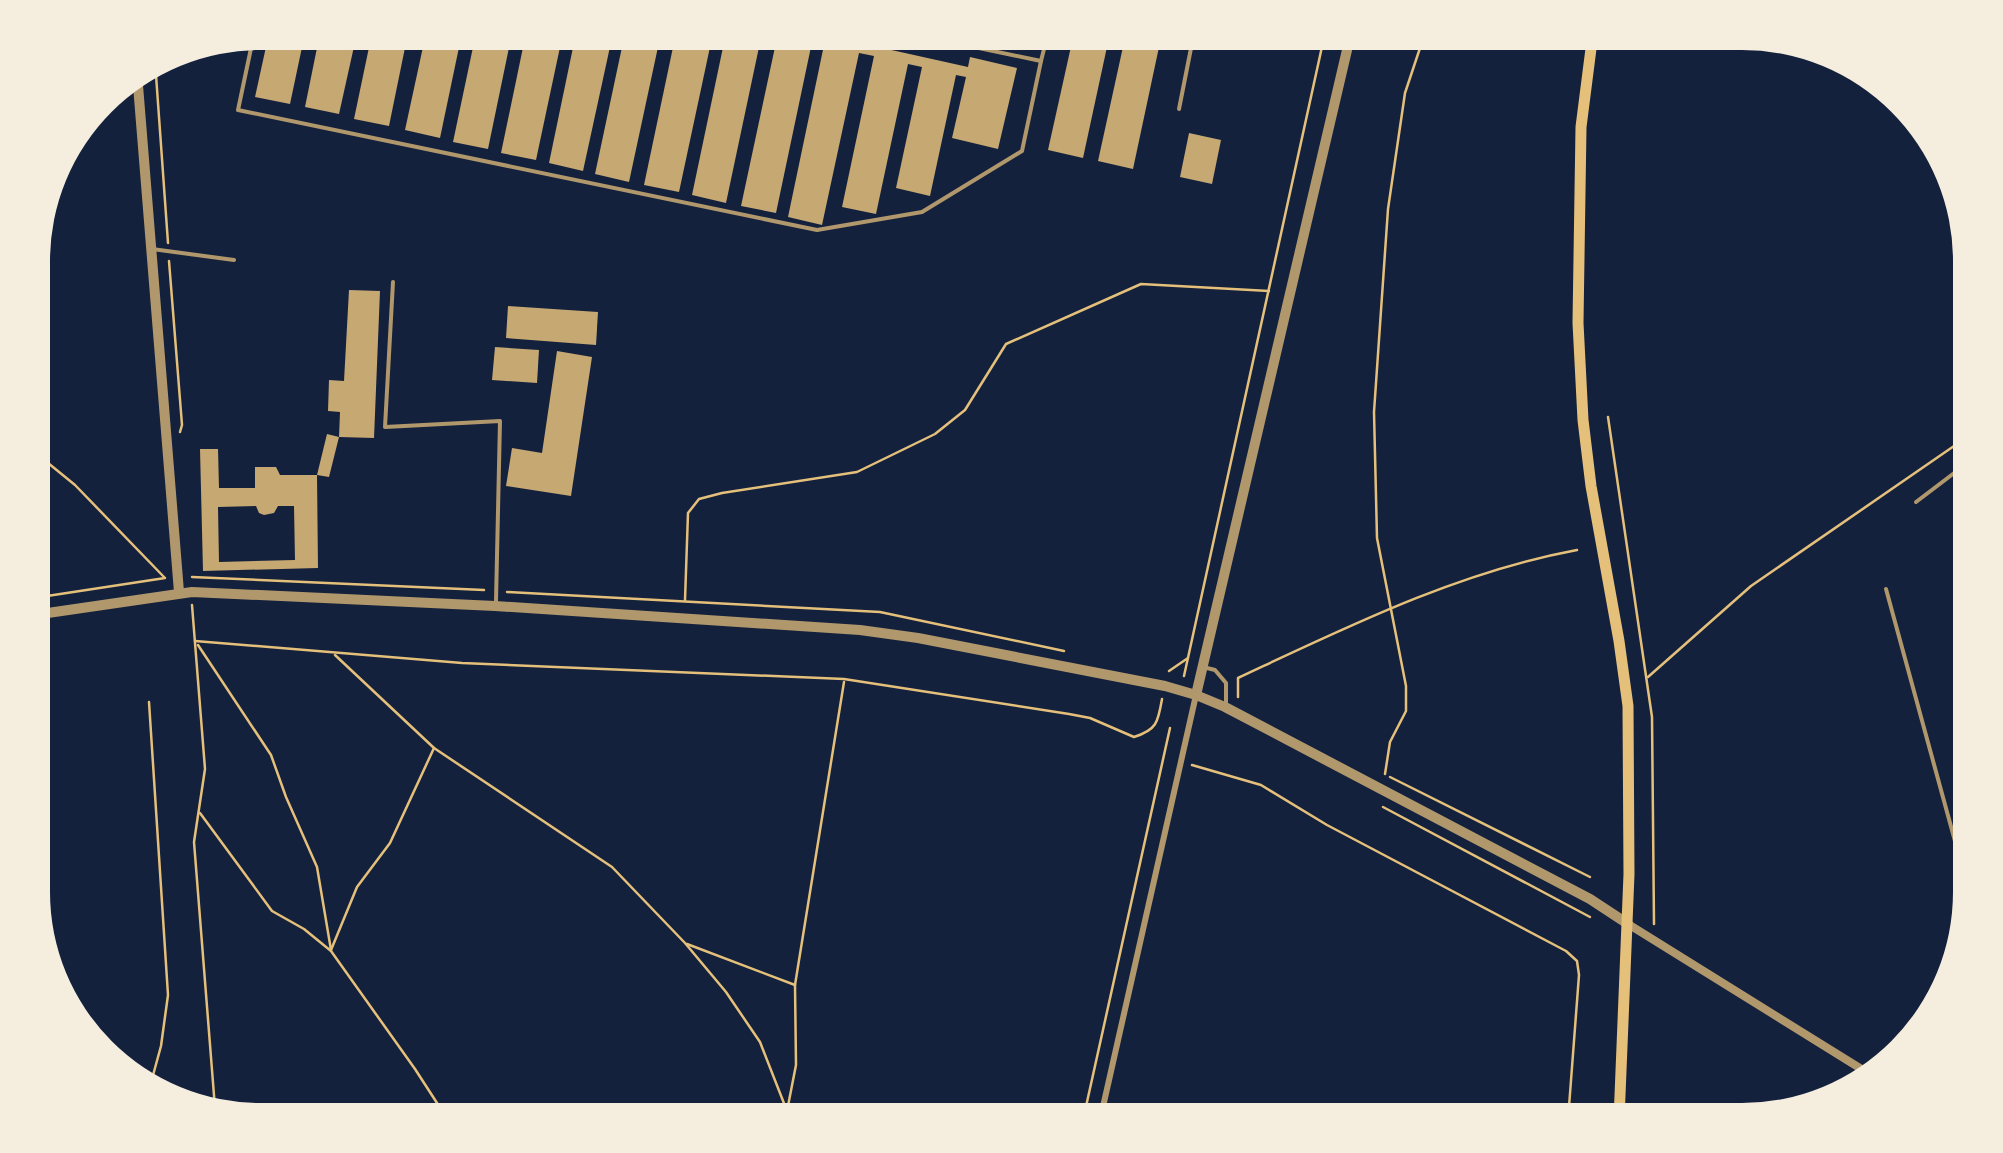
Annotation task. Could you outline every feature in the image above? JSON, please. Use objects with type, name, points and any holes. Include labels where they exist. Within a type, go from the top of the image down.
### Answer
[{"type":"main road","points":[[1592,50],[1581,127],[1578,323],[1591,486],[1628,706],[1628,924],[1620,1103]]},
{"type":"street","points":[[1104,1103],[1347,50]]},
{"type":"street","points":[[138,90],[179,592]]},
{"type":"street","points":[[50,612],[179,592],[496,606],[860,630],[1164,686],[1224,707],[1590,898],[1859,1068]]},
{"type":"lane","points":[[251,50],[238,110],[817,230],[922,212],[1022,152],[1044,50]]},
{"type":"lane","points":[[987,50],[1041,62]]},
{"type":"lane","points":[[1179,109],[1190,50]]},
{"type":"lane","points":[[152,249],[234,260]]},
{"type":"lane","points":[[393,282],[385,427],[500,421],[496,606]]},
{"type":"lane","points":[[1916,502],[1953,474]]},
{"type":"lane","points":[[1886,588],[1953,834]]},
{"type":"lane","points":[[1203,666],[1215,670],[1226,683],[1224,707]]},
{"type":"path","points":[[1166,674],[1188,658],[1322,50]]},
{"type":"path","points":[[1419,50],[1406,93],[1388,209],[1374,412],[1377,538],[1406,686],[1406,711],[1390,742],[1385,774],[1590,878]]},
{"type":"path","points":[[156,77],[182,425],[178,439]]},
{"type":"path","points":[[685,600],[688,513],[699,499],[857,472],[935,434],[964,410],[1006,344],[1142,284],[1269,291]]},
{"type":"path","points":[[1608,417],[1652,717],[1654,925]]},
{"type":"path","points":[[1648,678],[1750,586],[1953,447]]},
{"type":"path","points":[[50,464],[165,578],[50,596]]},
{"type":"path","points":[[1238,699],[1238,678],[1391,607],[1534,558],[1577,550]]},
{"type":"path","points":[[192,605],[205,769],[194,842],[214,1098]]},
{"type":"path","points":[[195,641],[481,664],[844,679],[1080,716],[1134,737],[1147,733],[1158,721],[1163,698]]},
{"type":"path","points":[[195,641],[271,755],[317,867],[331,951]]},
{"type":"path","points":[[334,654],[434,748],[612,867],[726,992],[760,1042],[784,1103]]},
{"type":"path","points":[[789,1103],[796,1065],[795,985],[844,679]]},
{"type":"path","points":[[149,702],[168,996],[153,1074]]},
{"type":"path","points":[[1087,1103],[1170,728]]},
{"type":"path","points":[[331,951],[357,887],[390,844],[434,748]]},
{"type":"path","points":[[1181,763],[1261,785],[1328,825],[1566,951],[1576,961],[1579,975],[1569,1103]]},
{"type":"path","points":[[1383,807],[1590,918]]},
{"type":"path","points":[[198,811],[272,910],[304,928],[331,951],[437,1103]]},
{"type":"path","points":[[685,943],[795,985]]},
{"type":"building","points":[[265,50],[301,50],[290,104],[255,97]]},
{"type":"building","points":[[317,50],[353,50],[339,114],[305,107]]},
{"type":"building","points":[[368,50],[405,50],[389,126],[354,119]]},
{"type":"building","points":[[422,50],[458,50],[440,138],[405,130]]},
{"type":"building","points":[[472,50],[508,50],[488,149],[453,142]]},
{"type":"building","points":[[522,50],[559,50],[536,160],[501,153]]},
{"type":"building","points":[[572,50],[609,50],[583,171],[549,163]]},
{"type":"building","points":[[621,50],[657,50],[629,182],[595,174]]},
{"type":"building","points":[[672,50],[709,50],[679,192],[644,185]]},
{"type":"building","points":[[722,50],[758,50],[726,203],[692,195]]},
{"type":"building","points":[[774,50],[810,50],[776,213],[741,206]]},
{"type":"building","points":[[823,50],[892,50],[968,67],[970,57],[1017,68],[998,149],[952,138],[966,77],[956,75],[930,196],[896,188],[922,67],[908,64],[876,214],[842,207],[874,56],[859,53],[822,225],[788,217]]},
{"type":"building","points":[[1070,50],[1106,50],[1083,158],[1048,150]]},
{"type":"building","points":[[1122,50],[1158,50],[1133,169],[1098,161]]},
{"type":"building","points":[[1189,133],[1221,140],[1212,184],[1180,177]]},
{"type":"building","points":[[349,290],[380,291],[374,438],[339,437],[340,412],[328,411],[329,380],[344,381]]},
{"type":"building","points":[[508,306],[598,312],[596,345],[506,338]]},
{"type":"building","points":[[495,347],[539,350],[537,383],[492,380]]},
{"type":"building","points":[[557,351],[592,357],[571,496],[506,486],[512,448],[542,453]]},
{"type":"building","points":[[327,434],[339,437],[329,477],[317,475]]},
{"type":"building","points":[[200,449],[218,449],[219,488],[255,488],[255,467],[276,467],[280,475],[317,475],[318,568],[203,571]],"holes":[[[256,506],[259,513],[274,513],[278,506],[294,506],[295,560],[219,562],[218,507]]]}]
